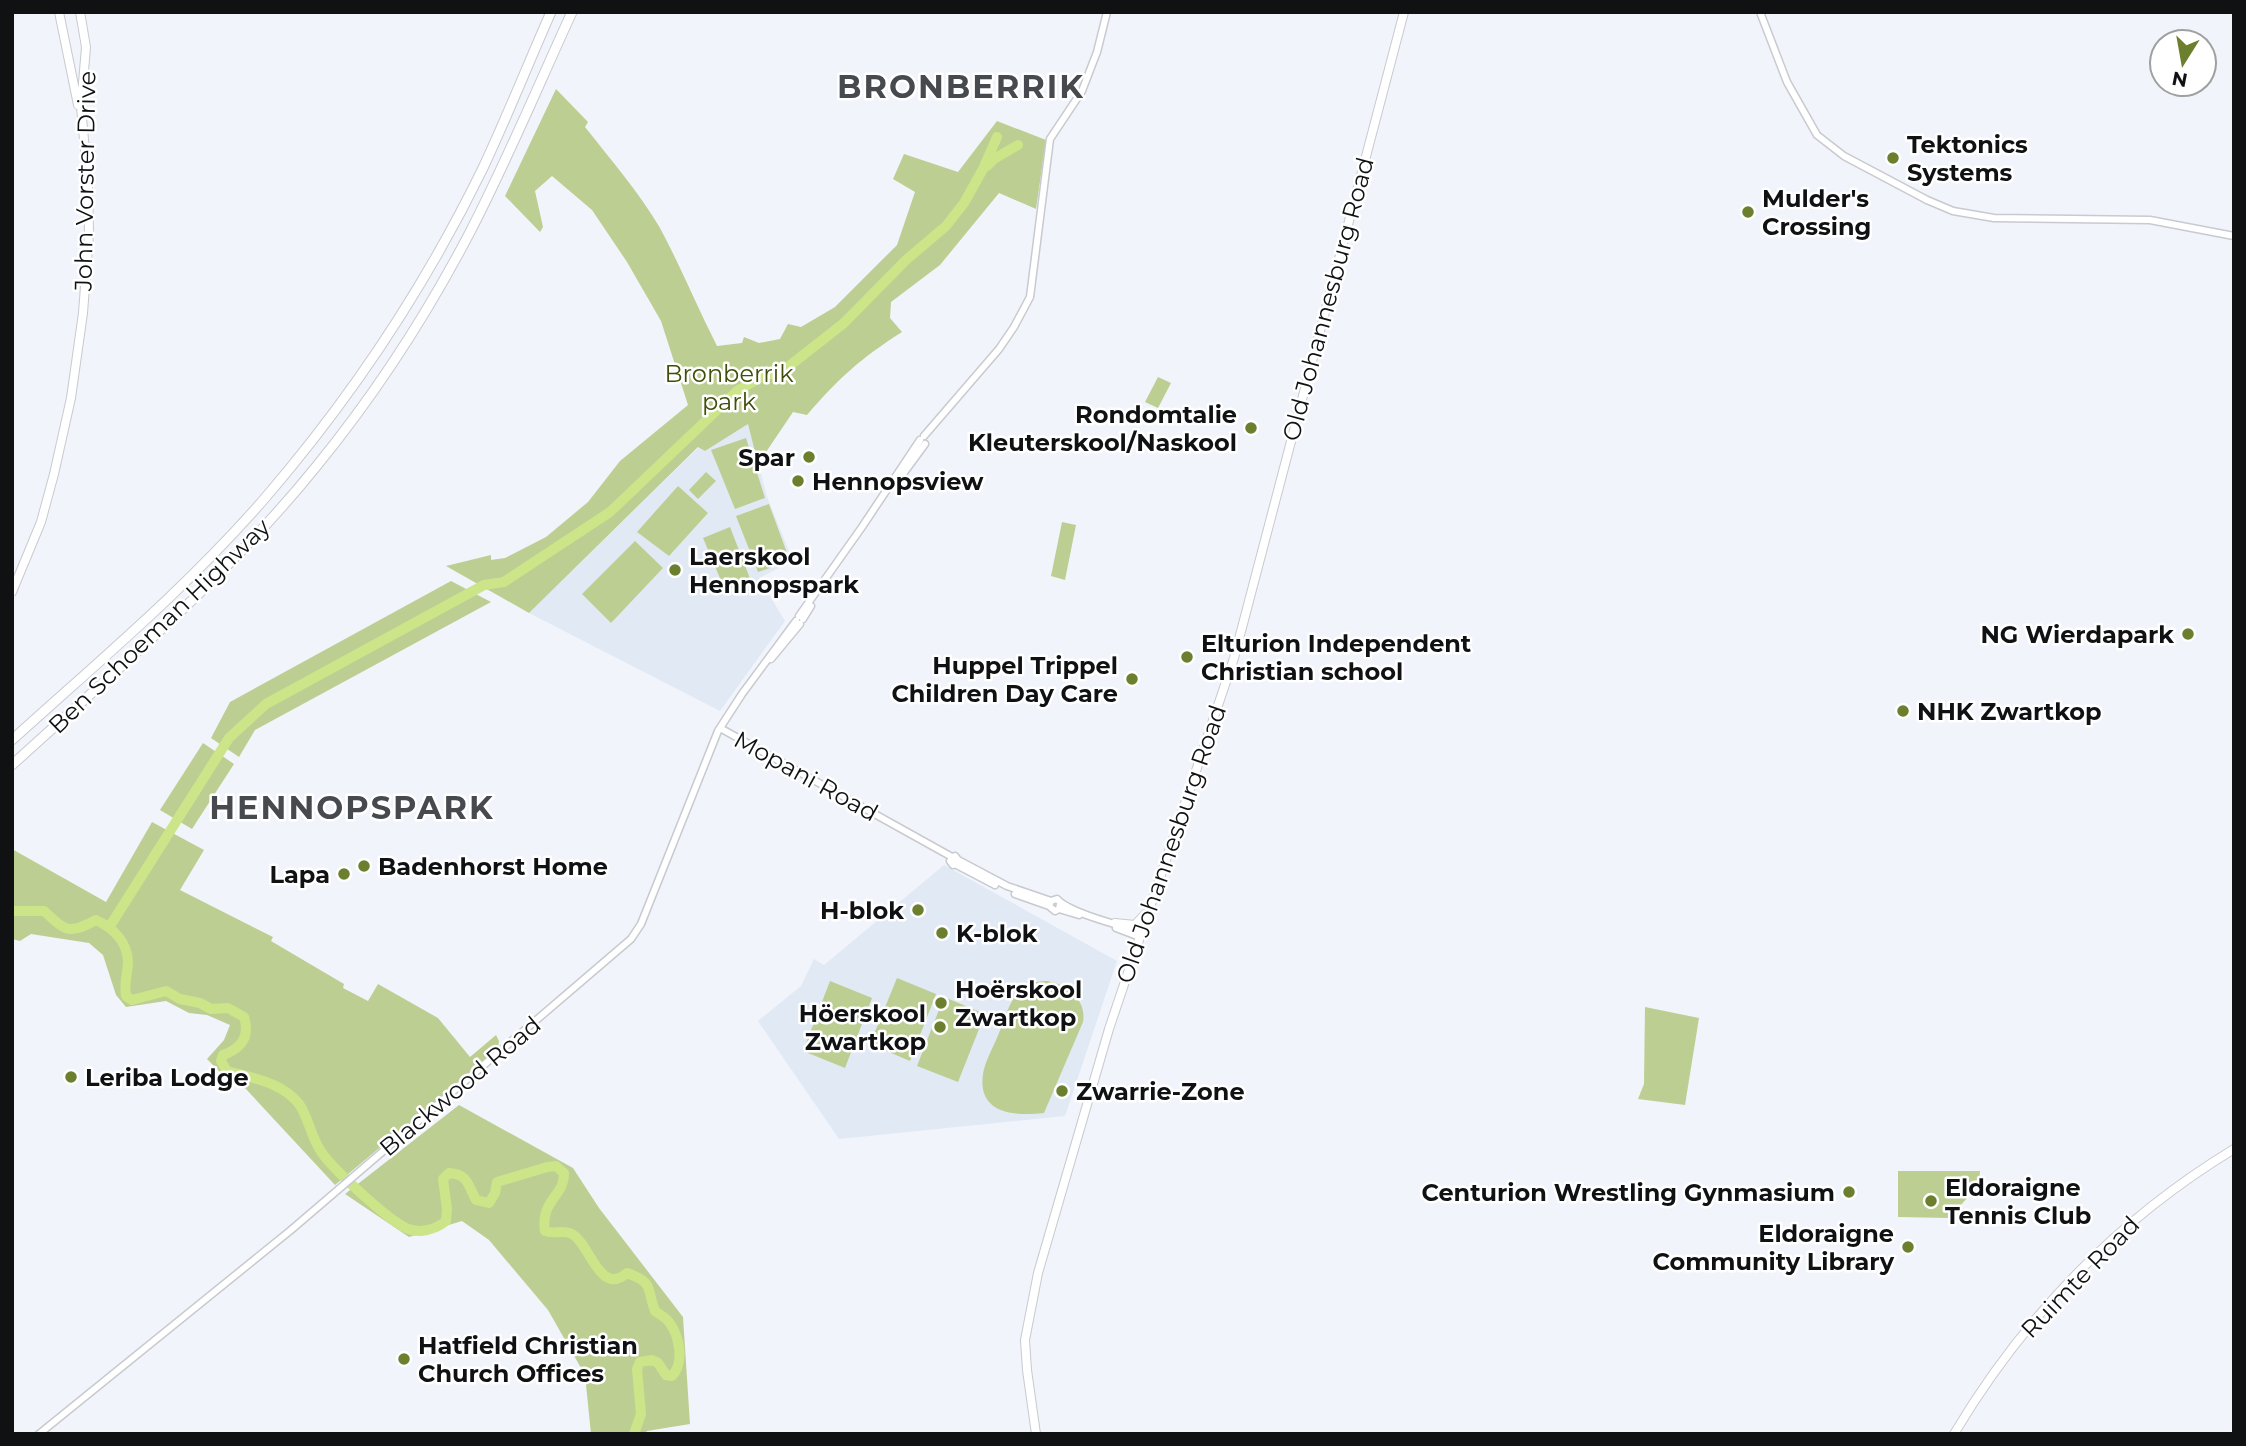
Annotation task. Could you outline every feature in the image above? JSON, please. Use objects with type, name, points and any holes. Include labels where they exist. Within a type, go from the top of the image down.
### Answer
[{"type":"highway","name":"Ben Schoeman Highway","points":[[12,740],[166,600],[224,542],[263,500],[347,396],[410,299],[454,224],[484,166],[551,12]]},
{"type":"highway","name":"Ben Schoeman Highway","points":[[12,765],[176,617],[245,548],[316,468],[406,342],[468,235],[500,173],[572,12]]},
{"type":"main road","name":"John Vorster Drive","points":[[12,580],[37,520],[46,488],[81,313],[86,233],[83,154],[74,80],[59,12]]},
{"type":"main road","name":"John Vorster Drive","points":[[12,592],[41,522],[54,474],[71,398],[83,313],[89,234],[88,183],[81,107],[86,47],[80,12]]},
{"type":"main road","name":"Old Johannesburg Road","points":[[1036,1434],[1025,1350],[1025,1334],[1033,1294],[1081,1121],[1234,658],[1404,12]]},
{"type":"main road","points":[[1115,923],[1137,924],[1152,904]]},
{"type":"main road","points":[[2190,1177],[2234,1142]]},
{"type":"main road","name":"Ruimte Road","points":[[1954,1434],[1980,1392],[2035,1318],[2116,1234],[2190,1177],[2234,1149]]},
{"type":"street","name":"Blackwood Road","points":[[38,1434],[291,1230],[631,939],[641,924],[714,741],[722,728],[932,429],[1006,339],[1030,297],[1050,139],[1082,91],[1097,52],[1107,12]]},
{"type":"street","points":[[1760,12],[1787,82],[1817,135],[1844,156],[1927,200],[1953,211],[1994,218],[2153,221],[2234,236]]},
{"type":"street","name":"Mopani Road","points":[[722,728],[954,860],[1007,887],[1050,904],[1054,911],[1060,906]]},
{"type":"street","points":[[1060,906],[1141,934]]},
{"type":"street","points":[[1060,906],[1141,934]]},
{"type":"shaded area","name":"Laerskool Hennopspark","points":[[748,424],[767,497],[793,561],[759,578],[785,621],[720,711],[529,613],[699,447],[705,451]]},
{"type":"shaded area","name":"Hoërskool Zwartkop","points":[[944,865],[1117,961],[1065,1116],[839,1139],[758,1021],[801,986],[814,959],[824,965]]},
{"type":"green space","name":"Bronberrik park","points":[[556,89],[588,122],[585,127],[652,215],[717,346],[742,343],[744,337],[759,343],[780,339],[788,324],[801,327],[835,307],[897,245],[915,192],[893,179],[904,154],[958,172],[997,121],[1046,140],[1036,209],[999,193],[940,265],[891,302],[890,318],[902,332],[851,369],[807,415],[793,412],[758,464],[748,424],[705,451],[698,447],[529,613],[446,566],[491,555],[491,560],[505,558],[546,537],[588,502],[620,461],[688,405],[661,321],[627,262],[592,210],[552,176],[535,191],[543,227],[540,232],[505,196]]},
{"type":"green space","points":[[1158,377],[1171,383],[1158,408],[1145,402]]},
{"type":"green space","points":[[746,438],[765,498],[735,509],[711,450]]},
{"type":"green space","points":[[706,472],[716,481],[698,499],[689,490]]},
{"type":"green space","points":[[678,486],[708,513],[669,556],[637,532]]},
{"type":"green space","points":[[769,504],[790,561],[758,572],[736,516]]},
{"type":"green space","points":[[1062,522],[1076,525],[1065,580],[1051,576]]},
{"type":"green space","points":[[730,527],[751,581],[725,590],[703,538]]},
{"type":"green space","points":[[635,541],[663,568],[611,623],[582,594]]},
{"type":"green space","points":[[451,581],[491,602],[255,730],[239,757],[211,738],[230,702]]},
{"type":"green space","points":[[203,743],[234,764],[192,829],[160,810]]},
{"type":"green space","points":[[152,822],[204,850],[180,890],[273,937],[271,941],[368,1001],[378,984],[438,1018],[470,1057],[496,1035],[499,1041],[498,1049],[335,1185],[245,1088],[220,1072],[207,1059],[224,1040],[230,1025],[207,1015],[189,1013],[166,1001],[126,1007],[116,995],[103,955],[89,943],[31,934],[20,941],[12,939],[12,849],[106,902]]},
{"type":"green space","points":[[897,978],[936,994],[910,1061],[870,1044]]},
{"type":"green space","points":[[830,981],[872,998],[845,1068],[803,1051]]},
{"type":"green space","points":[[1047,981],[1074,994],[1082,1007],[1083,1022],[1044,1113],[1022,1114],[1001,1110],[986,1098],[983,1074],[986,1064],[1013,999],[1030,984]]},
{"type":"green space","points":[[944,997],[985,1014],[958,1082],[917,1066]]},
{"type":"green space","points":[[1645,1007],[1699,1018],[1685,1105],[1638,1099],[1644,1084]]},
{"type":"green space","points":[[459,1105],[573,1168],[599,1208],[683,1317],[690,1424],[647,1431],[645,1434],[591,1434],[585,1375],[548,1310],[489,1240],[462,1221],[409,1237],[345,1194]]},
{"type":"green space","name":"Eldoraigne Tennis Club","points":[[1898,1171],[1980,1171],[1979,1185],[1949,1218],[1898,1217]]},
{"type":"waterway","points":[[110,926],[229,738],[266,704],[484,585],[504,582],[610,512],[737,391],[766,374],[779,374],[844,323],[906,260],[946,226],[964,203],[997,137]]},
{"type":"waterway","points":[[987,166],[1018,145]]},
{"type":"waterway","points":[[12,911],[44,911],[68,929],[79,928],[96,920],[108,927],[122,942],[127,955],[126,996],[132,1000],[166,991],[180,999],[200,1003],[211,1009],[228,1008],[244,1017],[246,1030],[243,1040],[235,1049],[223,1055],[221,1061],[227,1071],[266,1082],[292,1097],[299,1104],[318,1147],[328,1161],[374,1205],[406,1228],[427,1230],[446,1221],[443,1179],[449,1173],[464,1178],[476,1200],[489,1203],[497,1182],[556,1166],[564,1173],[563,1181],[546,1212],[545,1231],[572,1234],[602,1274],[618,1279],[627,1273],[646,1283],[655,1311],[669,1322],[676,1334],[679,1357],[672,1376],[666,1375],[658,1363],[652,1360],[640,1362],[637,1369],[641,1414],[634,1434]]},
{"type":"place","name":"Tektonics Systems","points":[[1893,158]]},
{"type":"place","name":"Mulder's Crossing","points":[[1748,212]]},
{"type":"place","name":"Rondomtalie Kleuterskool/Naskool","points":[[1251,428]]},
{"type":"place","name":"Spar","points":[[809,457]]},
{"type":"place","name":"Hennopsview","points":[[798,481]]},
{"type":"place","name":"Laerskool Hennopspark","points":[[675,570]]},
{"type":"place","name":"NG Wierdapark","points":[[2188,634]]},
{"type":"place","name":"Elturion Independent Christian school","points":[[1187,657]]},
{"type":"place","name":"Huppel Trippel Children Day Care","points":[[1132,679]]},
{"type":"place","name":"NHK Zwartkop","points":[[1903,711]]},
{"type":"place","name":"Badenhorst Home","points":[[364,866]]},
{"type":"place","name":"Lapa","points":[[344,874]]},
{"type":"place","name":"H-blok","points":[[918,910]]},
{"type":"place","name":"K-blok","points":[[942,933]]},
{"type":"place","name":"Hoërskool Zwartkop","points":[[941,1003]]},
{"type":"place","name":"Höerskool Zwartkop","points":[[940,1027]]},
{"type":"place","name":"Leriba Lodge","points":[[71,1077]]},
{"type":"place","name":"Zwarrie-Zone","points":[[1062,1091]]},
{"type":"place","name":"Centurion Wrestling Gynmasium","points":[[1849,1192]]},
{"type":"place","name":"Eldoraigne Tennis Club","points":[[1931,1201]]},
{"type":"place","name":"Eldoraigne Community Library","points":[[1908,1247]]},
{"type":"place","name":"Hatfield Christian Church Offices","points":[[404,1359]]},
{"type":"district","name":"BRONBERRIK","points":[[961,86]]},
{"type":"district","name":"HENNOPSPARK","points":[[352,807]]}]
